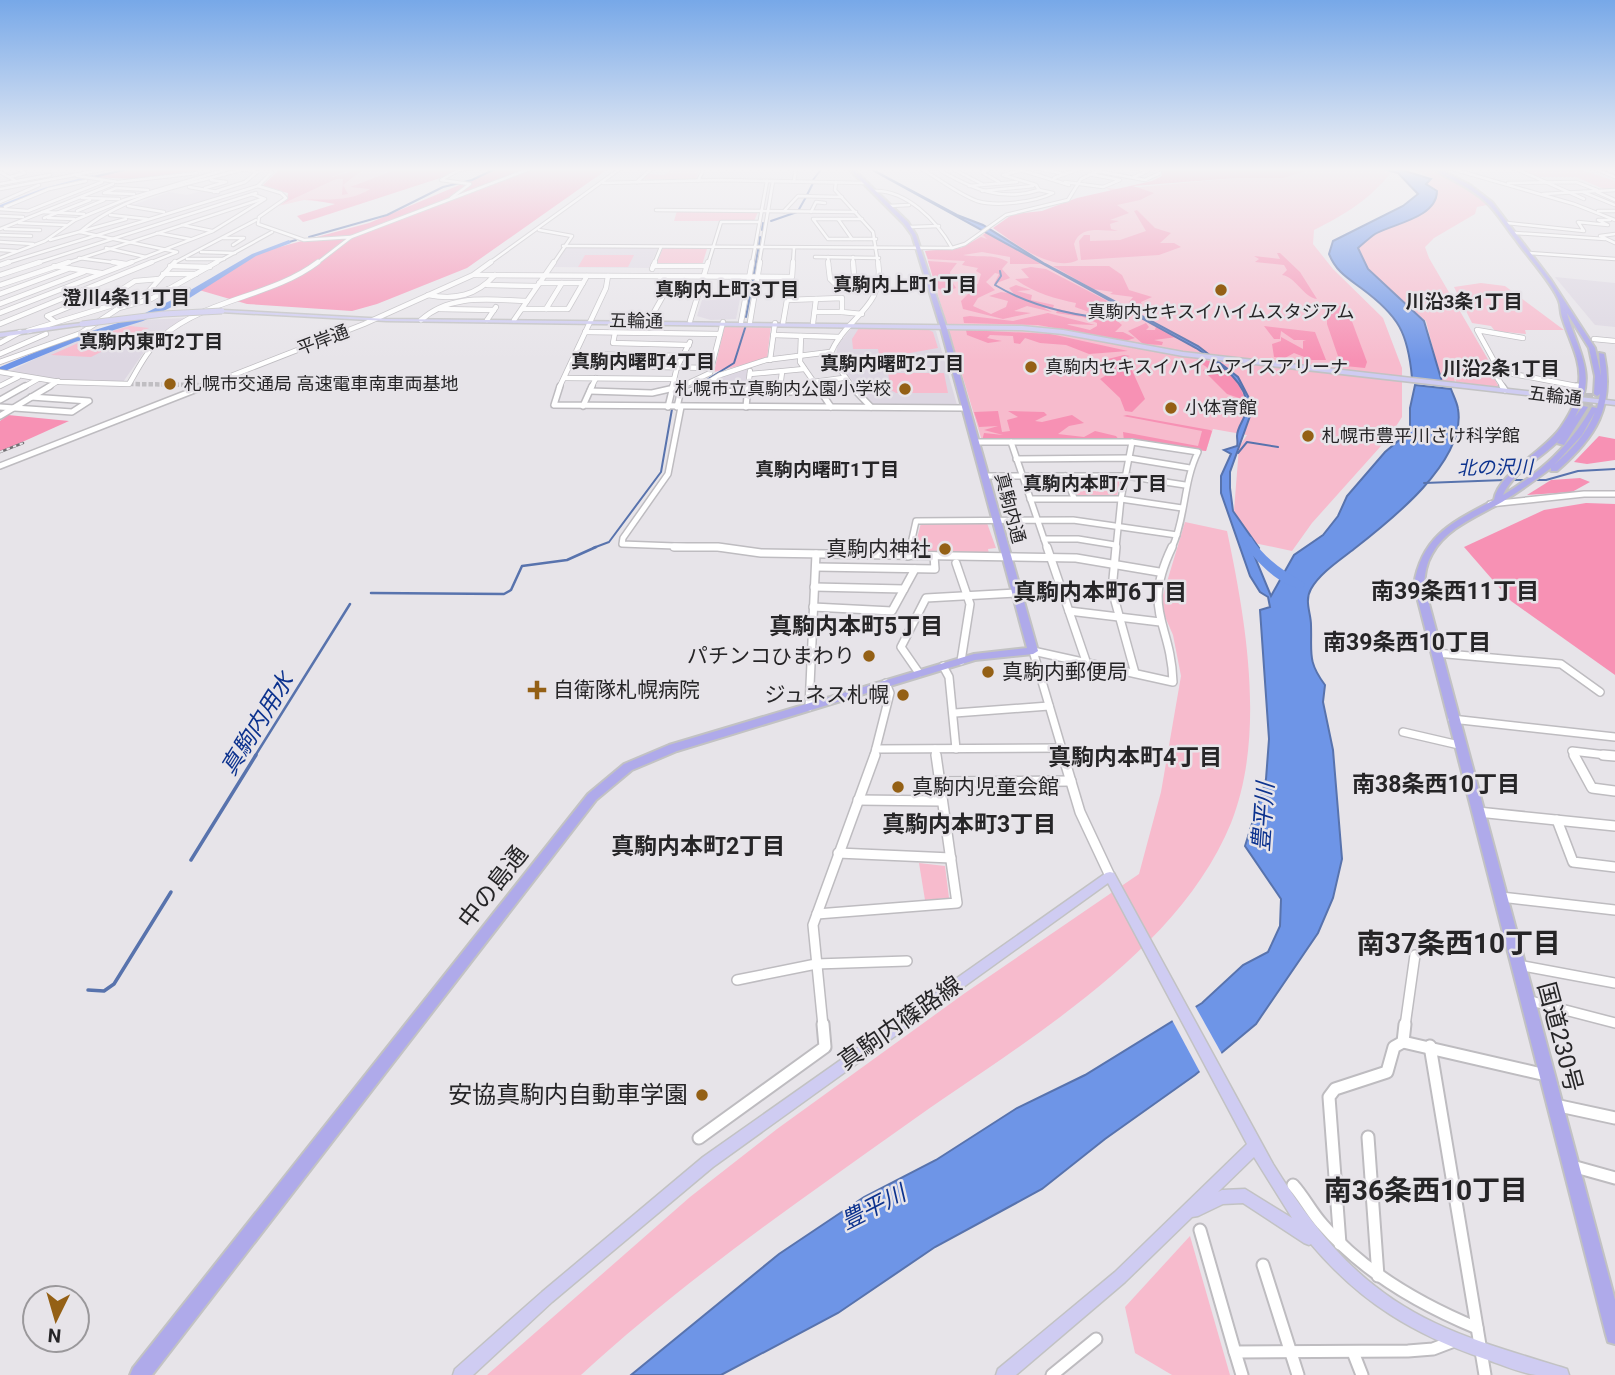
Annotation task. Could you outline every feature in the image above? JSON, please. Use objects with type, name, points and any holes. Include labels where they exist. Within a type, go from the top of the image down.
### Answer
[{"type":"highway","name":"真駒内通","points":[[912,232],[943,326],[1033,651]]},
{"type":"highway","points":[[1514,233],[1585,334],[1594,355],[1597,394]]},
{"type":"highway","points":[[1509,490],[1565,460],[1588,435],[1603,402],[1605,367],[1594,339],[1572,308],[1564,304]]},
{"type":"highway","points":[[1509,490],[1529,462],[1562,431],[1590,378],[1586,352],[1564,304]]},
{"type":"highway","name":"国道230号","points":[[1509,490],[1570,433],[1589,407],[1577,437],[1553,461],[1441,536],[1429,550],[1420,569],[1419,592],[1615,1335]]},
{"type":"highway","name":"中の島通","points":[[140,1375],[600,788],[617,773],[649,757],[919,673],[994,653],[1033,651]]},
{"type":"main road","name":"五輪通","points":[[0,335],[163,314],[222,311],[375,319],[690,321],[1042,329],[1191,355],[1615,403]]},
{"type":"main road","points":[[1113,882],[1255,1146],[1289,1205],[1319,1245],[1353,1279],[1389,1306],[1455,1340],[1561,1375]]},
{"type":"main road","name":"真駒内篠路線","points":[[461,1375],[547,1297],[708,1162],[1113,882]]},
{"type":"main road","points":[[1004,1375],[1120,1277],[1255,1146]]},
{"type":"main road","points":[[1187,1214],[1222,1197],[1245,1196],[1263,1205],[1319,1245]]},
{"type":"street","points":[[21,243],[37,232]]},
{"type":"street","points":[[0,242],[38,244],[56,232]]},
{"type":"street","points":[[1,258],[79,232]]},
{"type":"street","points":[[0,324],[177,252],[81,232]]},
{"type":"street","points":[[0,265],[106,232]]},
{"type":"street","points":[[0,275],[131,232]]},
{"type":"street","points":[[0,313],[210,232]]},
{"type":"street","points":[[28,331],[139,297],[152,288],[169,266],[234,232]]},
{"type":"street","points":[[0,362],[81,332],[119,308],[151,299],[271,232]]},
{"type":"street","points":[[277,232],[304,240],[351,237]]},
{"type":"street","points":[[1,372],[58,382],[129,384],[138,365],[158,338],[183,321],[226,301],[298,275],[351,237],[364,232]]},
{"type":"street","name":"平岸通","points":[[0,466],[375,319],[473,275],[536,232]]},
{"type":"street","points":[[514,320],[572,236],[551,232]]},
{"type":"street","points":[[690,321],[718,232]]},
{"type":"street","points":[[741,322],[757,232]]},
{"type":"street","points":[[750,322],[766,232]]},
{"type":"street","points":[[823,232],[828,239],[876,239]]},
{"type":"street","points":[[847,232],[852,239]]},
{"type":"street","points":[[871,232],[876,239],[880,287],[862,314],[830,352],[832,363],[843,378],[871,407]]},
{"type":"street","points":[[943,232],[952,248]]},
{"type":"street","points":[[564,246],[952,248],[981,232]]},
{"type":"street","points":[[0,286],[77,257],[156,233],[191,239]]},
{"type":"street","points":[[1514,233],[1605,239]]},
{"type":"street","points":[[0,235],[31,236]]},
{"type":"street","points":[[1614,235],[1600,236],[1615,243]]},
{"type":"street","points":[[223,238],[244,238],[233,245]]},
{"type":"street","points":[[215,243],[246,246]]},
{"type":"street","points":[[649,276],[661,247]]},
{"type":"street","points":[[106,248],[146,257]]},
{"type":"street","points":[[473,275],[792,277],[794,248]]},
{"type":"street","points":[[0,250],[20,251]]},
{"type":"street","points":[[199,252],[236,253]]},
{"type":"street","points":[[1529,253],[1615,259]]},
{"type":"street","points":[[77,257],[127,264]]},
{"type":"street","points":[[815,257],[878,258]]},
{"type":"street","points":[[828,257],[831,280],[838,287],[880,287]]},
{"type":"street","points":[[853,257],[855,287]]},
{"type":"street","points":[[185,258],[225,260]]},
{"type":"street","points":[[15,261],[123,276]]},
{"type":"street","points":[[169,266],[212,267]]},
{"type":"street","points":[[653,266],[706,266]]},
{"type":"street","points":[[0,294],[70,268]]},
{"type":"street","points":[[0,304],[87,271]]},
{"type":"street","points":[[163,274],[200,274]]},
{"type":"street","points":[[487,285],[495,275]]},
{"type":"street","points":[[522,309],[568,309],[587,276]]},
{"type":"street","points":[[608,276],[553,403],[583,406],[965,408]]},
{"type":"street","points":[[645,333],[663,296],[660,276]]},
{"type":"street","points":[[80,293],[105,300],[121,295],[135,281],[159,279]]},
{"type":"street","points":[[546,309],[562,283]]},
{"type":"street","points":[[421,320],[435,309],[487,285],[583,284]]},
{"type":"street","points":[[0,286],[13,290]]},
{"type":"street","points":[[152,288],[188,290]]},
{"type":"street","points":[[428,295],[454,300],[527,301]]},
{"type":"street","points":[[54,321],[47,316],[93,297]]},
{"type":"street","points":[[783,323],[787,300],[842,298],[842,312]]},
{"type":"street","points":[[813,323],[816,299]]},
{"type":"street","points":[[487,320],[501,301]]},
{"type":"street","points":[[0,304],[37,310]]},
{"type":"street","points":[[435,309],[494,310]]},
{"type":"street","points":[[815,312],[862,314]]},
{"type":"street","points":[[590,391],[671,392],[694,382],[709,374],[723,322]]},
{"type":"street","points":[[770,360],[775,323]]},
{"type":"street","points":[[1499,370],[1477,330],[1523,338]]},
{"type":"street","points":[[0,343],[20,332]]},
{"type":"street","points":[[585,332],[720,334]]},
{"type":"street","points":[[615,333],[613,343],[689,345]]},
{"type":"street","points":[[0,354],[46,334]]},
{"type":"street","points":[[668,407],[677,367],[685,356],[692,334]]},
{"type":"street","points":[[773,335],[840,337]]},
{"type":"street","points":[[801,336],[800,355],[804,369],[831,407]]},
{"type":"street","points":[[1594,339],[1615,341]]},
{"type":"street","points":[[694,382],[705,382],[751,364],[830,352]]},
{"type":"street","points":[[576,354],[685,356]]},
{"type":"street","points":[[608,355],[602,366],[711,368]]},
{"type":"street","points":[[746,407],[751,364]]},
{"type":"street","points":[[750,374],[804,369]]},
{"type":"street","points":[[1505,390],[1492,370],[1585,390]]},
{"type":"street","points":[[780,392],[782,372]]},
{"type":"street","points":[[0,386],[19,376]]},
{"type":"street","points":[[565,378],[674,379]]},
{"type":"street","points":[[813,382],[843,378]]},
{"type":"street","points":[[0,400],[39,379]]},
{"type":"street","points":[[583,406],[596,379]]},
{"type":"street","points":[[0,416],[58,382]]},
{"type":"street","points":[[705,382],[704,386],[680,394],[670,472],[622,544],[629,547],[718,547],[761,553],[1080,558],[1159,572]]},
{"type":"street","points":[[697,389],[702,392],[738,392]]},
{"type":"street","points":[[747,392],[820,392]]},
{"type":"street","points":[[0,407],[72,412],[89,401],[31,397]]},
{"type":"street","points":[[975,442],[1132,442],[1198,452],[1185,485],[1177,535],[1159,572],[1157,604],[1171,655],[1173,682],[1033,651]]},
{"type":"street","points":[[1011,442],[1087,664]]},
{"type":"street","points":[[1132,442],[1121,499],[1112,590],[1135,673]]},
{"type":"street","points":[[1016,459],[1129,458],[1190,468]]},
{"type":"street","points":[[985,476],[1126,476],[1185,485]]},
{"type":"street","points":[[1065,476],[1074,498]]},
{"type":"street","points":[[1509,490],[1615,495]]},
{"type":"street","points":[[1030,499],[1121,499],[1182,508]]},
{"type":"street","points":[[908,556],[916,521],[1073,520],[1177,535]]},
{"type":"street","points":[[1044,539],[1078,539],[1115,545]]},
{"type":"street","points":[[809,707],[816,554]]},
{"type":"street","points":[[816,567],[935,569],[934,556]]},
{"type":"street","points":[[956,563],[969,596],[970,613],[959,653],[961,661]]},
{"type":"street","points":[[813,607],[892,611],[915,569]]},
{"type":"street","points":[[814,587],[904,589]]},
{"type":"street","points":[[919,673],[901,647],[926,598],[1016,593]]},
{"type":"street","points":[[1069,611],[1160,622]]},
{"type":"street","name":"真駒内通","points":[[1033,651],[1088,834],[1113,882]]},
{"type":"street","points":[[1435,653],[1561,664],[1600,692]]},
{"type":"street","points":[[943,666],[949,677],[955,713],[956,749]]},
{"type":"street","points":[[699,1138],[825,1047],[813,938],[817,914],[876,749],[890,693],[886,683]]},
{"type":"street","points":[[955,713],[1049,706]]},
{"type":"street","points":[[1452,719],[1615,737]]},
{"type":"street","points":[[1403,732],[1459,745]]},
{"type":"street","points":[[876,749],[1062,748]]},
{"type":"street","points":[[817,914],[957,903],[935,749]]},
{"type":"street","points":[[1615,756],[1572,751],[1592,788],[1615,791]]},
{"type":"street","points":[[940,782],[1071,781]]},
{"type":"street","points":[[858,800],[942,801]]},
{"type":"street","points":[[1478,812],[1615,827]]},
{"type":"street","points":[[1558,820],[1573,862],[1615,867]]},
{"type":"street","points":[[838,853],[951,858]]},
{"type":"street","points":[[1500,897],[1615,910]]},
{"type":"street","points":[[1403,1042],[1415,955]]},
{"type":"street","points":[[737,980],[816,964],[907,961]]},
{"type":"street","points":[[1518,965],[1615,983]]},
{"type":"street","points":[[1527,1000],[1615,1023]]},
{"type":"street","points":[[1340,1244],[1329,1097],[1335,1089],[1387,1072],[1394,1047],[1403,1042],[1430,1046],[1546,1076]]},
{"type":"street","points":[[1430,1046],[1485,1375]]},
{"type":"street","points":[[1554,1105],[1615,1118]]},
{"type":"street","points":[[1368,1137],[1378,1276]]},
{"type":"street","points":[[1570,1166],[1615,1178]]},
{"type":"street","points":[[1293,1185],[1340,1244],[1378,1276],[1417,1302],[1477,1328]]},
{"type":"street","points":[[1200,1230],[1242,1375]]},
{"type":"street","points":[[1263,1265],[1298,1375]]},
{"type":"street","points":[[1052,1375],[1096,1339]]},
{"type":"street","points":[[1236,1352],[1433,1349],[1455,1340]]},
{"type":"street","points":[[1353,1352],[1362,1375]]},
{"type":"shaded area","points":[[335,232],[518,232],[467,268],[377,304],[352,311],[247,304],[199,290],[261,252]]},
{"type":"shaded area","points":[[986,232],[997,232],[1028,250],[1043,249],[1063,232],[1314,232],[1313,244],[1333,269],[1383,318],[1402,368],[1402,417],[1389,437],[1312,523],[1292,551],[1254,543],[1234,511],[1239,447],[1247,435],[1213,429],[1206,451],[1132,441],[982,441],[949,331],[952,329],[946,322],[925,251],[964,247]]},
{"type":"shaded area","points":[[987,232],[1041,264],[1010,264],[1010,257],[982,252],[963,255],[991,257],[1008,262],[1002,269],[1010,278],[994,284],[999,274],[995,273],[986,282],[995,290],[978,298],[973,306],[991,314],[1006,307],[1008,301],[989,296],[1001,292],[1014,294],[1009,288],[1016,285],[1031,290],[1017,291],[1032,295],[1031,300],[1054,305],[1053,308],[1044,308],[1052,312],[1027,306],[1014,311],[1031,313],[1003,319],[963,309],[961,301],[971,291],[961,285],[978,284],[981,274],[976,271],[978,268],[962,265],[965,261],[928,259],[925,251],[961,248],[981,237],[987,239],[983,235]]},
{"type":"shaded area","points":[[999,232],[1086,232],[1074,244],[1078,260],[1068,263],[1045,260]]},
{"type":"shaded area","points":[[1143,232],[1168,232],[1171,233],[1160,243],[1174,243],[1181,247],[1159,255],[1081,260],[1079,241],[1084,235],[1090,235],[1090,241],[1120,240]]},
{"type":"shaded area","points":[[1373,232],[1444,232],[1425,247],[1493,368],[1488,368],[1499,387],[1456,382],[1449,354],[1455,382],[1441,381],[1426,321],[1377,286],[1352,250],[1359,240]]},
{"type":"shaded area","points":[[567,247],[658,248],[649,268],[553,267]]},
{"type":"shaded area","points":[[663,248],[707,249],[702,265],[656,265]]},
{"type":"shaded area","points":[[1277,253],[1300,272],[1317,299],[1282,275],[1287,270],[1284,265],[1255,262],[1259,259],[1254,256],[1280,259]]},
{"type":"shaded area","points":[[585,255],[634,255],[628,267],[578,267]]},
{"type":"shaded area","points":[[928,261],[957,263],[950,272],[951,278],[946,280],[946,284],[953,283],[956,288],[944,292],[936,287]]},
{"type":"shaded area","points":[[1053,266],[1109,266],[1122,275],[1129,290],[1152,297],[1141,302],[1142,305],[1132,305],[1129,302],[1133,297],[1093,289]]},
{"type":"shaded area","points":[[1021,269],[1046,269],[1119,307],[1124,313],[1120,315],[1122,320],[1116,320],[1122,325],[1115,332],[1123,332],[1135,338],[1125,341],[1038,325],[964,323],[963,317],[970,316],[1013,321],[1048,313],[1095,325],[1067,324],[1069,325],[1090,330],[1097,326],[1097,323],[1083,317],[1056,313],[1058,309],[1088,316],[1086,313],[1089,312],[1075,307],[1076,303],[1045,295],[1015,279],[1029,278]]},
{"type":"shaded area","points":[[1555,277],[1615,283],[1615,327],[1595,325]]},
{"type":"shaded area","points":[[1481,283],[1505,286],[1564,330],[1525,330],[1526,334],[1495,331],[1491,326],[1472,323],[1454,287]]},
{"type":"shaded area","points":[[719,294],[741,294],[736,319],[711,320],[697,316],[702,300],[717,300]]},
{"type":"shaded area","points":[[1327,302],[1347,308],[1367,362],[1365,368],[1345,366],[1340,362],[1327,324]]},
{"type":"shaded area","points":[[186,318],[153,339],[123,382],[63,380],[10,371],[60,347],[143,320]]},
{"type":"shaded area","points":[[1146,323],[1149,327],[1146,330],[1155,330],[1156,326],[1177,337],[1154,340],[1163,342],[1162,345],[1143,344],[1128,331]]},
{"type":"shaded area","points":[[725,324],[771,326],[767,359],[714,372]]},
{"type":"shaded area","points":[[130,326],[149,328],[91,357],[51,355],[89,338]]},
{"type":"shaded area","points":[[1264,326],[1315,332],[1326,360],[1312,360],[1294,353],[1285,358],[1274,357],[1272,344],[1281,341],[1281,337],[1303,349],[1303,341],[1306,340],[1294,340],[1281,331],[1280,339],[1274,339]]},
{"type":"shaded area","points":[[853,327],[927,328],[936,331],[957,405],[873,405],[836,361],[837,345]]},
{"type":"shaded area","points":[[859,328],[927,329],[933,332],[938,348],[904,354],[879,354],[878,349],[853,349],[852,339]]},
{"type":"shaded area","points":[[966,330],[1051,334],[1128,351],[1089,354],[1066,345],[1040,343],[1025,338],[1020,344],[1014,343],[1013,336],[990,335],[987,338],[1002,341],[988,343],[967,335]]},
{"type":"shaded area","points":[[1130,356],[1123,358],[1122,363],[1131,368],[1145,399],[1132,412],[1125,411],[1120,398],[1100,379],[1105,376],[1104,368],[1108,359]]},
{"type":"shaded area","points":[[1196,360],[1213,362],[1227,371],[1238,384],[1245,400],[1227,394],[1203,370],[1208,368]]},
{"type":"shaded area","points":[[748,367],[745,391],[703,391],[708,382]]},
{"type":"shaded area","points":[[888,373],[944,373],[948,393],[896,393],[891,390]]},
{"type":"shaded area","points":[[998,411],[1002,432],[1010,431],[1007,420],[1018,417],[1008,411],[1044,412],[1047,415],[1035,421],[1042,422],[1072,415],[1084,423],[1069,426],[1058,434],[1084,437],[1095,431],[1116,436],[1120,441],[982,441],[984,433],[1003,435],[984,430],[998,426],[979,427],[974,412]]},
{"type":"shaded area","points":[[8,415],[69,421],[0,452],[0,421]]},
{"type":"shaded area","points":[[1123,416],[1210,430],[1212,431],[1206,451],[1124,441],[1123,432],[1198,446],[1202,431]]},
{"type":"shaded area","points":[[1599,436],[1615,439],[1615,460],[1587,464],[1574,462]]},
{"type":"shaded area","points":[[1120,478],[1117,497],[1077,496],[1069,479]]},
{"type":"shaded area","points":[[1580,478],[1590,482],[1572,492],[1527,495],[1551,480]]},
{"type":"shaded area","points":[[1586,503],[1615,504],[1615,675],[1511,601],[1464,547],[1544,510]]},
{"type":"shaded area","points":[[1185,522],[1227,531],[1246,640],[1250,716],[1242,789],[1231,823],[1206,871],[1173,915],[1133,956],[1089,994],[738,1246],[658,1308],[581,1375],[487,1375],[690,1197],[777,1129],[965,993],[1139,874],[1161,792],[1181,676],[1173,635],[1160,605]]},
{"type":"shaded area","points":[[921,523],[987,523],[996,548],[988,549],[989,554],[918,552],[914,550]]},
{"type":"shaded area","points":[[919,863],[945,866],[949,898],[925,900]]},
{"type":"shaded area","points":[[1190,1236],[1230,1375],[1172,1375],[1135,1353],[1125,1307]]},
{"type":"water","name":"豊平川","points":[[986,232],[994,232],[1045,264],[1198,346],[1238,377],[1251,402],[1250,416],[1230,472],[1233,511],[1259,548],[1254,555],[1271,596],[1294,555],[1323,535],[1338,516],[1347,496],[1385,452],[1410,431],[1410,408],[1415,385],[1451,389],[1458,409],[1458,429],[1451,449],[1439,469],[1387,523],[1325,572],[1309,594],[1312,656],[1315,669],[1325,685],[1323,702],[1333,750],[1342,859],[1333,898],[1318,933],[1256,1024],[1195,1075],[1105,1139],[1042,1189],[935,1247],[838,1313],[721,1375],[631,1375],[779,1254],[864,1197],[936,1160],[1017,1108],[1085,1075],[1202,1003],[1243,965],[1268,952],[1280,926],[1281,899],[1245,846],[1266,779],[1269,739],[1260,610],[1270,607],[1268,597],[1260,592],[1250,576],[1221,493],[1221,476],[1231,454],[1224,450],[1237,446],[1237,432],[1247,411],[1246,397],[1229,373],[1196,348]]},
{"type":"water","points":[[1351,232],[1380,232],[1358,248],[1368,269],[1424,321],[1442,382],[1412,378],[1408,349],[1399,327],[1374,298],[1335,265],[1329,254],[1333,241]]},
{"type":"pier","points":[[1194,1004],[1223,1056],[1201,1074],[1171,1018]]},
{"type":"waterway","points":[[309,237],[326,232]]},
{"type":"waterway","name":"真駒内用水","points":[[759,246],[760,237]]},
{"type":"waterway","points":[[289,242],[296,240]]},
{"type":"waterway","points":[[0,370],[72,340],[140,319],[185,297],[254,255],[289,242]]},
{"type":"waterway","name":"真駒内用水","points":[[754,274],[758,250]]},
{"type":"waterway","points":[[1000,271],[1001,276],[995,285],[1023,299],[1068,312],[1115,319]]},
{"type":"waterway","name":"真駒内用水","points":[[746,317],[753,280]]},
{"type":"waterway","name":"真駒内用水","points":[[697,386],[734,363],[746,325]]},
{"type":"waterway","name":"真駒内用水","points":[[593,548],[609,542],[661,472],[672,409]]},
{"type":"waterway","points":[[1238,453],[1247,442],[1278,447]]},
{"type":"waterway","name":"北の沢川","points":[[1532,480],[1546,480],[1578,471],[1615,469]]},
{"type":"waterway","name":"北の沢川","points":[[1424,483],[1505,480]]},
{"type":"waterway","name":"北の沢川","points":[[1511,480],[1526,480]]},
{"type":"waterway","points":[[1247,539],[1262,560],[1299,585]]},
{"type":"waterway","name":"真駒内用水","points":[[371,593],[504,594],[511,590],[522,566],[567,560],[596,547]]},
{"type":"waterway","name":"真駒内用水","points":[[255,756],[350,604]]},
{"type":"waterway","name":"真駒内用水","points":[[191,860],[256,755]]},
{"type":"waterway","name":"真駒内用水","points":[[88,990],[104,991],[114,984],[171,892]]},
{"type":"tunnel","points":[[129,384],[208,385]]},
{"type":"tunnel","points":[[1585,407],[1589,404],[1589,393]]},
{"type":"railway","points":[[0,452],[23,443]]},
{"type":"place","name":"真駒内セキスイハイムスタジアム","points":[[1221,290]]},
{"type":"place","name":"真駒内セキスイハイムアイスアリーナ","points":[[1031,367]]},
{"type":"place","name":"札幌市交通局 高速電車南車両基地","points":[[170,384]]},
{"type":"place","name":"札幌市立真駒内公園小学校","points":[[905,389]]},
{"type":"place","name":"小体育館","points":[[1171,408]]},
{"type":"place","name":"札幌市豊平川さけ科学館","points":[[1308,436]]},
{"type":"place","name":"真駒内神社","points":[[945,549]]},
{"type":"place","name":"パチンコひまわり","points":[[869,656]]},
{"type":"place","name":"真駒内郵便局","points":[[988,672]]},
{"type":"place","name":"自衛隊札幌病院","points":[[537,690]]},
{"type":"place","name":"ジュネス札幌","points":[[903,695]]},
{"type":"place","name":"真駒内児童会館","points":[[898,787]]},
{"type":"place","name":"安協真駒内自動車学園","points":[[702,1095]]},
{"type":"district","name":"真駒内上町1丁目","points":[[905,284]]},
{"type":"district","name":"真駒内上町3丁目","points":[[727,289]]},
{"type":"district","name":"澄川4条11丁目","points":[[126,297]]},
{"type":"district","name":"川沿3条1丁目","points":[[1464,301]]},
{"type":"district","name":"真駒内東町2丁目","points":[[151,341]]},
{"type":"district","name":"真駒内曙町4丁目","points":[[643,361]]},
{"type":"district","name":"真駒内曙町2丁目","points":[[892,363]]},
{"type":"district","name":"川沿2条1丁目","points":[[1501,368]]},
{"type":"district","name":"真駒内曙町1丁目","points":[[827,469]]},
{"type":"district","name":"真駒内本町7丁目","points":[[1095,483]]},
{"type":"district","name":"南39条西11丁目","points":[[1455,591]]},
{"type":"district","name":"真駒内本町6丁目","points":[[1100,592]]},
{"type":"district","name":"真駒内本町5丁目","points":[[856,626]]},
{"type":"district","name":"南39条西10丁目","points":[[1407,642]]},
{"type":"district","name":"真駒内本町4丁目","points":[[1135,757]]},
{"type":"district","name":"南38条西10丁目","points":[[1436,784]]},
{"type":"district","name":"真駒内本町3丁目","points":[[969,824]]},
{"type":"district","name":"真駒内本町2丁目","points":[[698,846]]},
{"type":"district","name":"南37条西10丁目","points":[[1459,943]]},
{"type":"district","name":"南36条西10丁目","points":[[1426,1190]]}]
